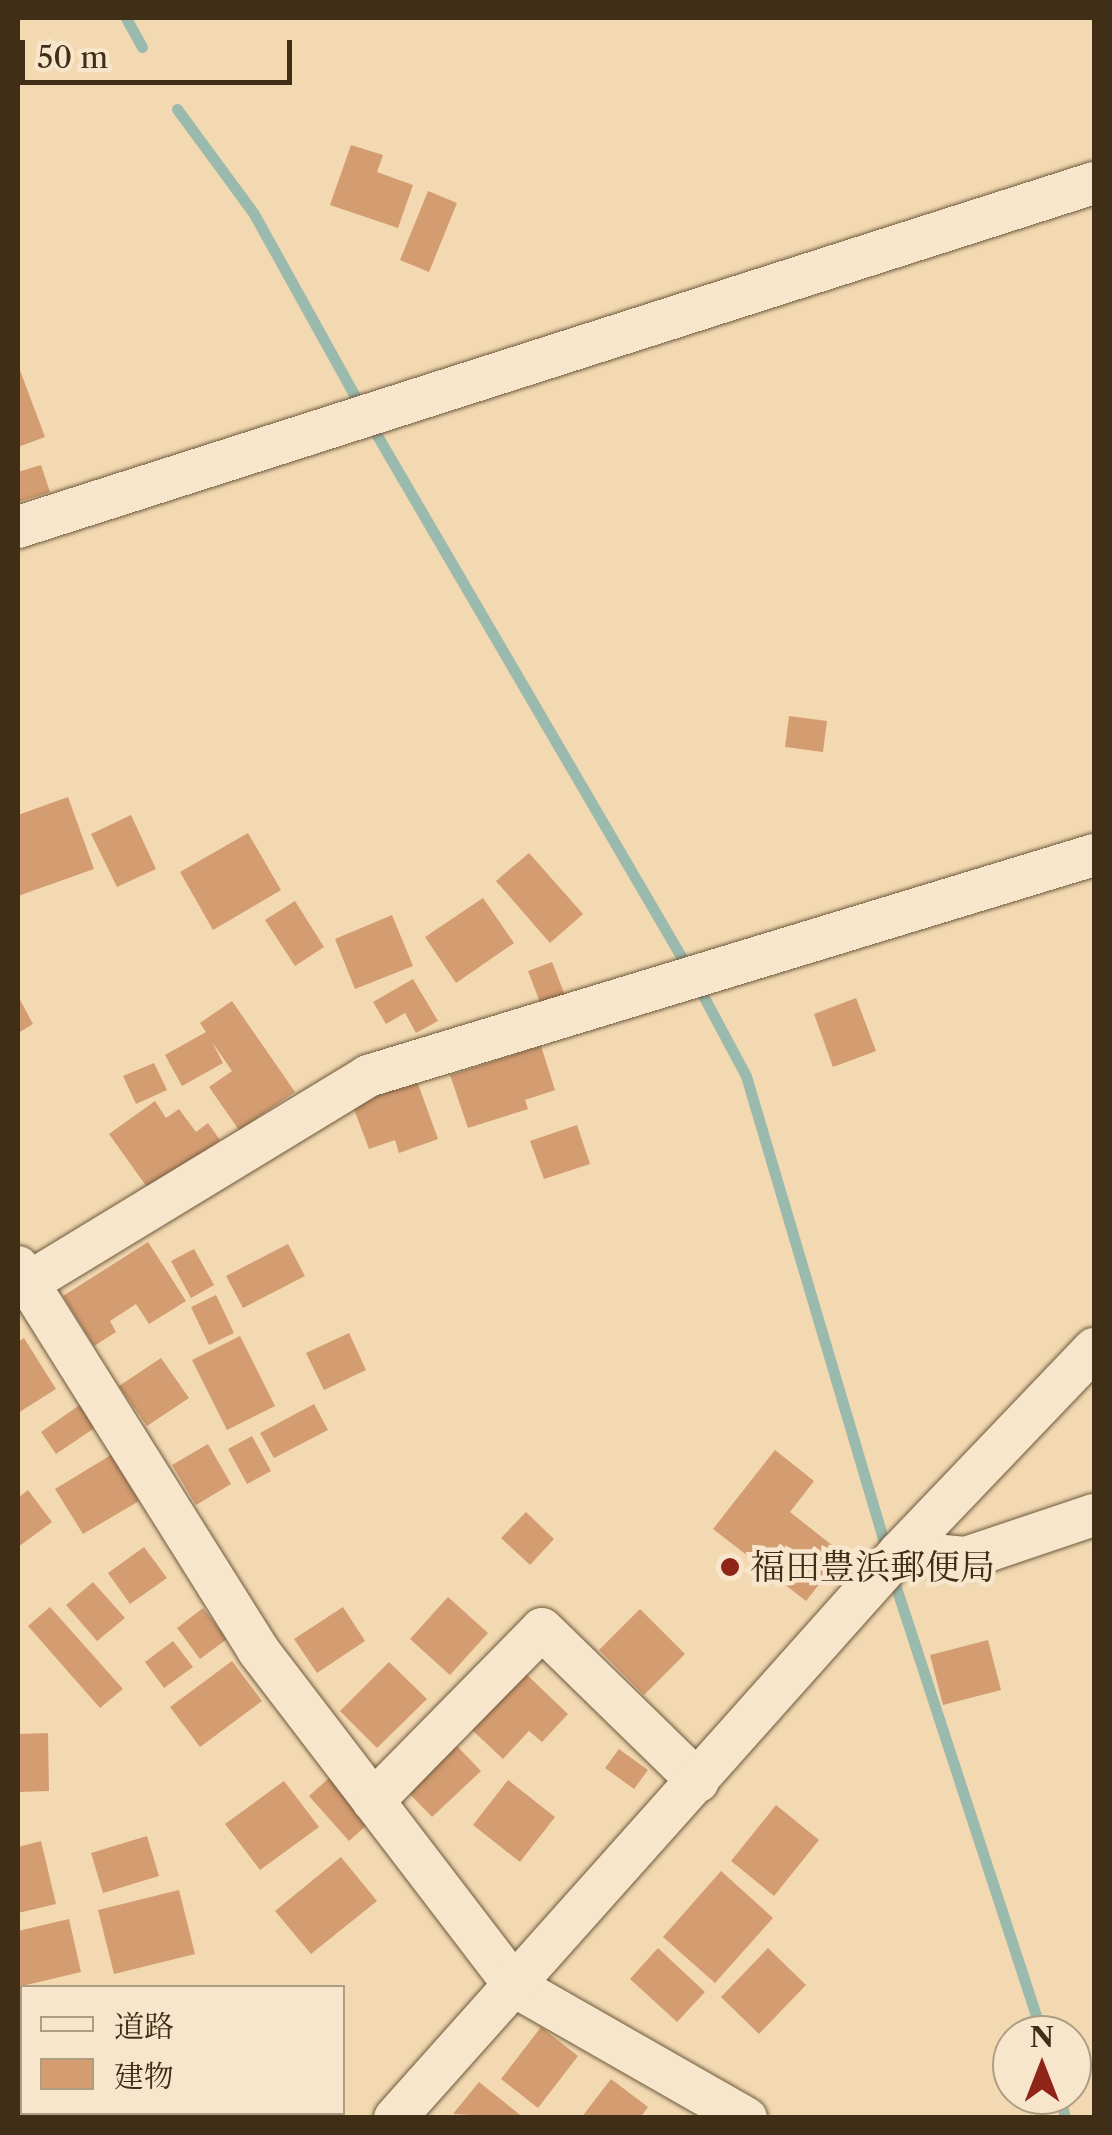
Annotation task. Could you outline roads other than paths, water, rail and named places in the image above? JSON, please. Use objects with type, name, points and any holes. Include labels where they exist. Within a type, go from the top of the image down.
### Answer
[{"type":"street","points":[[18,526],[1094,183]]},
{"type":"street","points":[[746,2118],[516,1986],[258,1650],[20,1279],[368,1076],[1094,855]]},
{"type":"street","points":[[395,2118],[900,1552],[1094,1349]]},
{"type":"street","points":[[900,1552],[966,1558],[1094,1516]]},
{"type":"street","points":[[374,1800],[542,1629],[698,1781]]},
{"type":"waterway","points":[[126,18],[142,47]]},
{"type":"waterway","points":[[177,109],[254,214],[362,409]]},
{"type":"waterway","points":[[371,425],[689,970]]},
{"type":"waterway","points":[[698,986],[746,1076],[886,1550]]},
{"type":"waterway","points":[[893,1578],[1035,2015]]},
{"type":"place","name":"福田豊浜郵便局","points":[[730,1567]]}]
